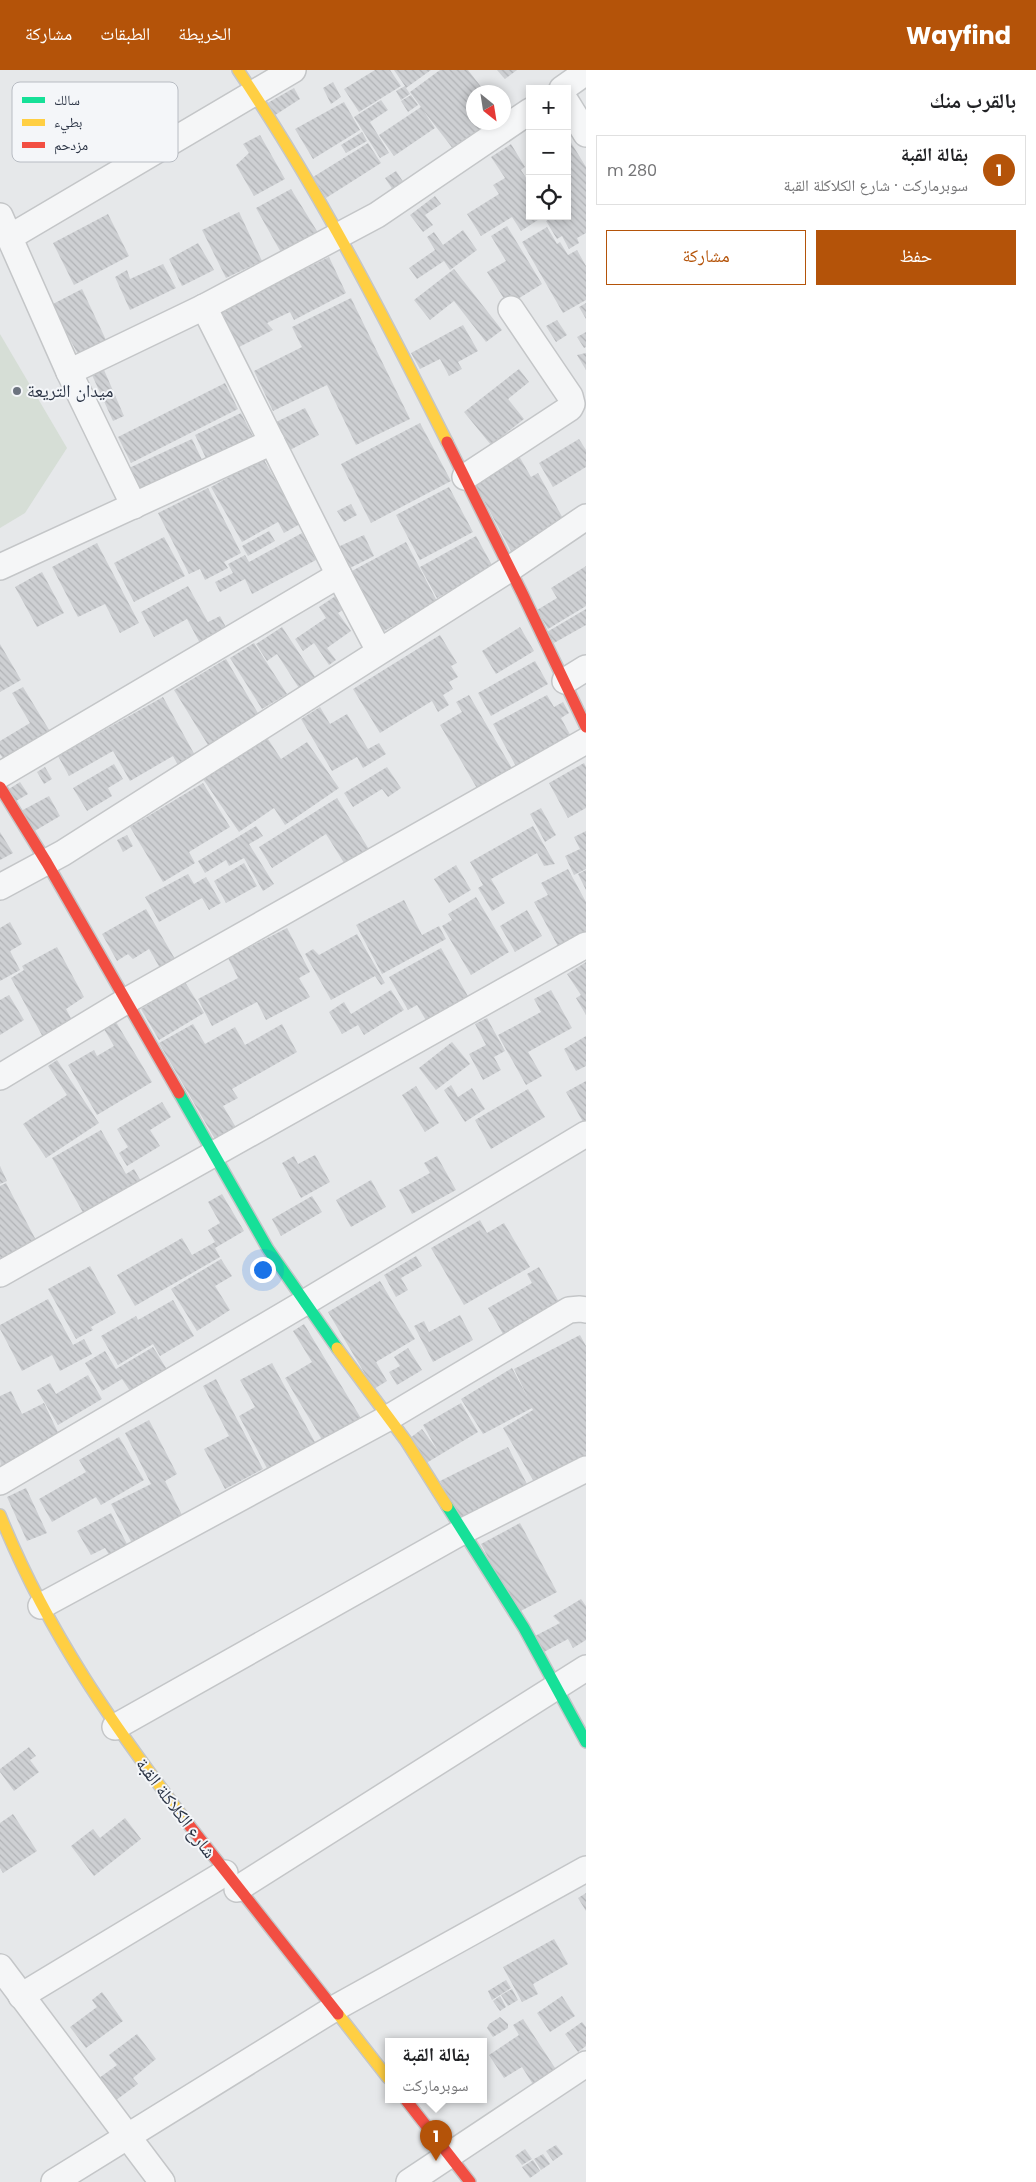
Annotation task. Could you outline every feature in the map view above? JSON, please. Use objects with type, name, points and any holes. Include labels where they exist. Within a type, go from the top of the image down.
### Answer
[{"type":"street","points":[[238,70],[255,93],[340,234],[511,568],[586,727]]},
{"type":"street","points":[[178,134],[255,93],[293,70]]},
{"type":"street","points":[[568,85],[586,72]]},
{"type":"street","points":[[571,110],[586,134]]},
{"type":"street","points":[[69,372],[204,307],[377,215],[526,114]]},
{"type":"street","points":[[125,162],[5,226],[69,372],[134,506]]},
{"type":"street","points":[[204,307],[379,651]]},
{"type":"street","points":[[465,477],[570,408],[572,404],[570,396],[511,309]]},
{"type":"street","points":[[0,567],[272,442]]},
{"type":"street","points":[[0,887],[47,863],[511,568],[586,517]]},
{"type":"street","points":[[0,775],[339,575]]},
{"type":"street","points":[[565,681],[586,668]]},
{"type":"street","points":[[0,1077],[126,1001],[586,740]]},
{"type":"street","points":[[0,787],[47,863],[268,1249],[304,1303],[406,1441],[524,1628],[586,1742]]},
{"type":"street","points":[[0,1274],[586,945]]},
{"type":"street","points":[[0,1482],[586,1134]]},
{"type":"street","points":[[41,1606],[388,1418],[569,1310],[580,1308],[586,1310]]},
{"type":"street","points":[[115,1727],[464,1531],[586,1469]]},
{"type":"street","name":"شارع الكلاكلة القبة","points":[[0,1515],[24,1573],[41,1606],[91,1691],[115,1727],[231,1881],[385,2074]]},
{"type":"street","points":[[21,1996],[231,1881],[586,1668]]},
{"type":"street","points":[[54,2182],[334,2008],[586,1869]]},
{"type":"street","points":[[0,1967],[162,2182]]},
{"type":"street","points":[[409,2182],[586,2064]]},
{"type":"street","points":[[408,2103],[470,2182]]},
{"type":"shaded area","name":"ميدان التريعة","points":[[0,334],[67,448],[25,513],[0,528]]},
{"type":"building","points":[[375,70],[390,70],[401,86],[359,112],[344,89]]},
{"type":"building","points":[[394,70],[431,70],[406,88],[410,94],[401,100],[396,91],[405,86]]},
{"type":"building","points":[[440,70],[468,70],[480,85],[466,85],[466,130],[480,130],[454,150],[423,110],[435,128],[394,156],[379,135],[421,107],[410,92]]},
{"type":"building","points":[[497,70],[517,70],[505,79]]},
{"type":"building","points":[[333,82],[341,97],[331,104],[323,88]]},
{"type":"building","points":[[294,88],[300,99],[266,121],[257,109]]},
{"type":"building","points":[[411,95],[418,105],[408,112],[401,101]]},
{"type":"building","points":[[381,100],[388,110],[370,122],[389,153],[380,158],[354,117]]},
{"type":"building","points":[[344,102],[360,130],[313,159],[295,129]]},
{"type":"building","points":[[362,132],[367,141],[346,153],[341,145]]},
{"type":"building","points":[[260,135],[285,179],[254,196],[236,165],[249,153],[243,144]]},
{"type":"building","points":[[368,143],[381,163],[326,198],[313,177]]},
{"type":"building","points":[[571,143],[586,167],[586,233],[577,238],[579,243],[569,249],[562,236],[557,239],[546,221],[571,220]]},
{"type":"building","points":[[511,144],[525,167],[521,170],[526,178],[526,220],[538,220],[521,231],[512,217],[481,236],[467,214],[499,194],[493,185],[505,178],[491,157]]},
{"type":"building","points":[[396,171],[404,183],[393,190],[385,178]]},
{"type":"building","points":[[291,189],[320,236],[283,256],[256,208]]},
{"type":"building","points":[[435,196],[441,204],[425,215],[433,225],[423,232],[410,215]]},
{"type":"building","points":[[239,212],[262,261],[226,278],[202,230]]},
{"type":"building","points":[[108,214],[129,256],[74,285],[53,243]]},
{"type":"building","points":[[507,226],[542,284],[508,305],[487,272],[506,261],[491,236]]},
{"type":"building","points":[[547,227],[557,244],[560,242],[568,255],[577,250],[586,266],[586,300],[563,313],[522,242]]},
{"type":"building","points":[[463,230],[477,250],[450,270],[444,261],[417,279],[409,268],[435,250],[427,237],[434,232],[443,245]]},
{"type":"building","points":[[198,243],[214,270],[182,286],[169,259]]},
{"type":"building","points":[[329,257],[346,293],[294,320],[290,312],[267,323],[273,330],[237,348],[219,312]]},
{"type":"building","points":[[163,264],[176,288],[130,310],[115,277],[127,270],[130,279]]},
{"type":"building","points":[[454,269],[502,330],[486,342],[454,301],[430,320],[414,300]]},
{"type":"building","points":[[82,289],[106,340],[79,356],[51,305]]},
{"type":"building","points":[[351,298],[410,419],[356,445],[327,385],[273,411],[254,371],[302,347],[292,327]]},
{"type":"building","points":[[586,303],[586,319],[579,307]]},
{"type":"building","points":[[557,320],[567,335],[556,342],[546,326]]},
{"type":"building","points":[[463,325],[478,351],[458,362],[462,369],[449,376],[440,359],[420,369],[411,353]]},
{"type":"building","points":[[586,332],[586,347],[584,348],[577,337]]},
{"type":"building","points":[[586,353],[586,370],[577,355]]},
{"type":"building","points":[[519,369],[529,382],[508,399],[524,419],[491,445],[464,412]]},
{"type":"building","points":[[104,370],[124,416],[113,421],[92,375]]},
{"type":"building","points":[[225,383],[238,409],[131,463],[118,437]]},
{"type":"building","points":[[305,408],[319,435],[288,451],[274,423]]},
{"type":"building","points":[[241,413],[257,444],[210,467],[195,435]]},
{"type":"building","points":[[420,423],[451,481],[371,523],[341,464]]},
{"type":"building","points":[[192,439],[206,468],[143,497],[129,468]]},
{"type":"building","points":[[579,439],[586,450],[586,467],[553,487],[539,463]]},
{"type":"building","points":[[519,456],[531,477],[538,473],[566,524],[512,553],[473,480]]},
{"type":"building","points":[[263,458],[300,524],[284,533],[278,522],[242,542],[211,487]]},
{"type":"building","points":[[449,487],[473,532],[420,560],[396,515]]},
{"type":"building","points":[[208,488],[241,553],[224,562],[228,568],[205,580],[200,569],[189,574],[158,513]]},
{"type":"building","points":[[351,504],[357,515],[344,522],[337,511]]},
{"type":"building","points":[[269,531],[275,541],[248,556],[242,546]]},
{"type":"building","points":[[302,533],[316,560],[252,594],[245,579],[220,592],[215,582],[233,573],[228,564],[245,555],[249,562]]},
{"type":"building","points":[[364,535],[374,556],[350,568],[340,546]]},
{"type":"building","points":[[476,536],[493,567],[437,598],[420,567]]},
{"type":"building","points":[[164,537],[185,576],[134,602],[114,563]]},
{"type":"building","points":[[406,542],[438,603],[382,632],[350,572]]},
{"type":"building","points":[[97,543],[139,623],[120,633],[105,604],[78,617],[52,567]]},
{"type":"building","points":[[586,566],[586,606],[548,629],[537,610],[557,598],[551,588]]},
{"type":"building","points":[[42,572],[64,613],[37,627],[15,587]]},
{"type":"building","points":[[188,586],[208,622],[220,616],[228,631],[201,645],[187,619],[154,637],[141,612]]},
{"type":"building","points":[[337,595],[346,608],[338,613],[351,631],[327,648],[336,660],[329,665],[314,643],[303,651],[295,639],[326,618],[319,607]]},
{"type":"building","points":[[586,609],[586,625],[554,643],[547,632]]},
{"type":"building","points":[[282,627],[315,677],[299,688],[277,654],[267,661],[256,644]]},
{"type":"building","points":[[520,627],[534,651],[496,674],[482,651]]},
{"type":"building","points":[[440,635],[457,663],[451,666],[458,677],[449,682],[453,689],[443,695],[449,705],[438,712],[432,701],[380,733],[353,689]]},
{"type":"building","points":[[254,643],[287,694],[262,709],[230,658]]},
{"type":"building","points":[[0,644],[21,680],[0,692]]},
{"type":"building","points":[[226,659],[259,715],[208,745],[174,690]]},
{"type":"building","points":[[535,661],[548,684],[491,716],[478,693]]},
{"type":"building","points":[[23,687],[51,733],[5,761],[0,754],[0,741],[30,723],[12,693]]},
{"type":"building","points":[[469,695],[513,770],[478,790],[440,725],[462,712],[456,702]]},
{"type":"building","points":[[547,695],[554,707],[563,702],[569,713],[561,718],[573,740],[518,770],[493,724]]},
{"type":"building","points":[[163,697],[197,759],[180,769],[173,756],[130,781],[113,751],[69,776],[58,756]]},
{"type":"building","points":[[320,707],[330,724],[347,714],[368,749],[379,743],[386,754],[363,768],[357,757],[332,771],[301,719]]},
{"type":"building","points":[[266,736],[281,759],[307,742],[339,788],[285,825],[274,808],[239,832],[203,779]]},
{"type":"building","points":[[584,763],[586,767],[586,808],[568,818],[549,783]]},
{"type":"building","points":[[114,764],[123,779],[108,788],[112,796],[87,811],[73,788]]},
{"type":"building","points":[[45,767],[52,779],[44,784],[37,772]]},
{"type":"building","points":[[387,767],[401,788],[388,797],[382,789],[353,807],[344,793]]},
{"type":"building","points":[[20,782],[28,794],[16,801],[9,789]]},
{"type":"building","points":[[203,783],[230,827],[189,852],[195,863],[163,882],[130,827]]},
{"type":"building","points":[[49,796],[60,816],[33,832],[21,811]]},
{"type":"building","points":[[337,798],[370,851],[346,866],[326,834],[272,868],[259,847]]},
{"type":"building","points":[[541,808],[556,835],[545,842],[530,814]]},
{"type":"building","points":[[256,826],[263,836],[249,844],[274,884],[263,891],[244,858],[229,866],[226,860],[205,873],[198,861]]},
{"type":"building","points":[[533,826],[555,864],[544,866],[537,853],[491,879],[505,903],[492,911],[478,888],[483,885],[470,862]]},
{"type":"building","points":[[586,831],[586,869],[574,875],[565,856],[580,849],[574,837]]},
{"type":"building","points":[[0,832],[13,853],[0,860]]},
{"type":"building","points":[[127,835],[133,846],[123,852],[117,840]]},
{"type":"building","points":[[244,863],[257,886],[226,903],[214,881]]},
{"type":"building","points":[[456,865],[471,890],[449,903],[434,879]]},
{"type":"building","points":[[568,869],[586,902],[586,933],[559,948],[534,902],[548,895],[541,883]]},
{"type":"building","points":[[586,870],[586,890],[578,874]]},
{"type":"building","points":[[188,874],[194,884],[206,877],[221,903],[209,910],[202,898],[159,922],[145,897]]},
{"type":"building","points":[[476,897],[509,952],[471,975],[442,926],[452,920],[448,914]]},
{"type":"building","points":[[404,900],[422,935],[439,926],[446,939],[382,974],[356,925]]},
{"type":"building","points":[[146,909],[175,959],[160,968],[149,949],[133,959],[128,954],[117,961],[102,934]]},
{"type":"building","points":[[527,910],[542,936],[515,952],[500,926]]},
{"type":"building","points":[[10,922],[22,944],[10,951],[20,970],[0,981],[0,928]]},
{"type":"building","points":[[287,928],[310,972],[299,978],[310,997],[266,1020],[257,1002],[212,1026],[198,999],[238,978],[228,958]]},
{"type":"building","points":[[357,934],[385,983],[381,985],[375,976],[331,1000],[305,954],[313,949],[319,955]]},
{"type":"building","points":[[57,947],[84,997],[66,1009],[74,1024],[44,1039],[11,978],[24,970],[22,966]]},
{"type":"building","points":[[441,948],[469,998],[427,1022],[417,1005],[408,1010],[389,977]]},
{"type":"building","points":[[586,962],[586,1015],[576,998],[581,995],[567,974]]},
{"type":"building","points":[[185,982],[204,1013],[159,1040],[141,1009]]},
{"type":"building","points":[[391,990],[404,1010],[364,1035],[358,1025],[342,1034],[329,1012],[344,1002],[351,1014]]},
{"type":"building","points":[[551,990],[572,1028],[528,1052],[542,1076],[526,1085],[498,1035],[541,1012],[534,999]]},
{"type":"building","points":[[9,995],[24,1020],[0,1035],[0,1000]]},
{"type":"building","points":[[487,1018],[505,1051],[494,1057],[501,1070],[483,1080],[469,1054],[486,1045],[475,1024]]},
{"type":"building","points":[[116,1022],[152,1082],[97,1115],[68,1065],[94,1050],[97,1056],[114,1046],[104,1029]]},
{"type":"building","points":[[193,1024],[205,1044],[235,1027],[245,1045],[282,1024],[297,1052],[232,1089],[238,1098],[223,1106],[237,1129],[216,1141],[159,1043]]},
{"type":"building","points":[[586,1036],[586,1066],[576,1071],[564,1049]]},
{"type":"building","points":[[452,1042],[470,1064],[436,1090],[419,1068]]},
{"type":"building","points":[[57,1060],[99,1123],[46,1158],[23,1124],[67,1095],[48,1066]]},
{"type":"building","points":[[586,1081],[586,1127],[566,1092]]},
{"type":"building","points":[[451,1085],[458,1097],[472,1088],[485,1109],[465,1122],[444,1090]]},
{"type":"building","points":[[416,1086],[439,1123],[425,1132],[402,1095]]},
{"type":"building","points":[[528,1089],[545,1117],[491,1149],[475,1120]]},
{"type":"building","points":[[162,1102],[171,1117],[150,1130],[160,1146],[127,1166],[119,1153],[128,1147],[117,1129]]},
{"type":"building","points":[[101,1130],[126,1174],[134,1169],[142,1183],[85,1216],[52,1158]]},
{"type":"building","points":[[315,1155],[330,1182],[301,1198],[282,1163],[294,1156],[298,1164]]},
{"type":"building","points":[[437,1156],[456,1190],[412,1214],[399,1190],[430,1173],[424,1163]]},
{"type":"building","points":[[0,1166],[7,1181],[0,1184]]},
{"type":"building","points":[[371,1180],[386,1207],[351,1227],[336,1200]]},
{"type":"building","points":[[6,1183],[38,1244],[0,1264],[0,1186]]},
{"type":"building","points":[[222,1194],[244,1231],[215,1248],[220,1257],[135,1306],[117,1275],[182,1238],[192,1255],[215,1242],[208,1230],[220,1223],[208,1202]]},
{"type":"building","points":[[312,1196],[322,1212],[281,1236],[272,1219]]},
{"type":"building","points":[[480,1220],[487,1233],[504,1223],[530,1267],[464,1305],[431,1248]]},
{"type":"building","points":[[416,1256],[422,1266],[401,1278],[408,1290],[396,1297],[384,1275]]},
{"type":"building","points":[[221,1259],[232,1276],[215,1286],[230,1310],[197,1331],[171,1289]]},
{"type":"building","points":[[90,1266],[116,1313],[91,1327],[93,1330],[76,1339],[48,1289]]},
{"type":"building","points":[[539,1267],[559,1302],[503,1334],[488,1308],[532,1283],[527,1274]]},
{"type":"building","points":[[380,1281],[415,1339],[376,1362],[387,1381],[374,1389],[328,1312]]},
{"type":"building","points":[[48,1299],[73,1345],[84,1339],[92,1354],[60,1371],[52,1355],[22,1371],[0,1329],[0,1325]]},
{"type":"building","points":[[173,1300],[194,1336],[160,1356],[153,1344],[118,1365],[101,1336],[136,1316],[138,1320]]},
{"type":"building","points":[[460,1315],[473,1340],[433,1362],[414,1326],[424,1321],[429,1332]]},
{"type":"building","points":[[304,1324],[362,1420],[324,1443],[285,1378],[312,1362],[293,1331]]},
{"type":"building","points":[[580,1335],[586,1346],[586,1465],[537,1487],[503,1428],[533,1410],[532,1408],[483,1434],[461,1399],[512,1368],[527,1396],[514,1369]]},
{"type":"building","points":[[153,1347],[171,1376],[159,1383],[154,1375],[130,1391],[122,1379],[102,1391],[85,1363],[105,1351],[116,1369]]},
{"type":"building","points":[[408,1348],[422,1370],[397,1385],[389,1372],[400,1366],[394,1357]]},
{"type":"building","points":[[272,1363],[317,1446],[269,1472],[239,1416],[255,1407],[240,1380]]},
{"type":"building","points":[[88,1375],[102,1399],[58,1425],[37,1390],[50,1383],[56,1394]]},
{"type":"building","points":[[216,1379],[263,1469],[225,1489],[204,1449],[229,1436],[203,1386]]},
{"type":"building","points":[[11,1391],[22,1414],[44,1403],[64,1445],[2,1476],[0,1459],[0,1396]]},
{"type":"building","points":[[461,1403],[478,1432],[423,1465],[406,1441],[422,1429],[438,1451],[423,1425]]},
{"type":"building","points":[[149,1420],[177,1474],[165,1481],[184,1519],[133,1545],[111,1504],[151,1484],[125,1433]]},
{"type":"building","points":[[119,1437],[144,1480],[101,1505],[96,1497],[52,1522],[39,1499],[86,1472],[79,1460]]},
{"type":"building","points":[[508,1447],[531,1492],[463,1527],[440,1481]]},
{"type":"building","points":[[26,1488],[47,1533],[27,1541],[7,1497]]},
{"type":"building","points":[[111,1513],[129,1548],[111,1558],[105,1548],[91,1555],[77,1531]]},
{"type":"building","points":[[520,1523],[557,1592],[517,1613],[481,1544]]},
{"type":"building","points":[[581,1599],[586,1606],[586,1640],[573,1648],[568,1639],[544,1652],[535,1636],[560,1623],[553,1616]]},
{"type":"building","points":[[29,1747],[36,1756],[30,1760],[39,1772],[14,1791],[0,1772],[0,1769]]},
{"type":"building","points":[[13,1814],[37,1851],[3,1873],[0,1868],[0,1823]]},
{"type":"building","points":[[125,1818],[141,1839],[94,1876],[71,1846],[93,1829],[100,1838]]},
{"type":"building","points":[[586,1893],[586,1911],[578,1898]]},
{"type":"building","points":[[554,1939],[568,1964],[533,1984],[538,1994],[522,2002],[503,1967]]},
{"type":"building","points":[[506,1980],[511,1988],[492,2000],[488,1991]]},
{"type":"building","points":[[512,1989],[518,2000],[508,2006],[501,1995]]},
{"type":"building","points":[[102,1992],[123,2021],[86,2048],[70,2027],[97,2007],[92,2000]]},
{"type":"building","points":[[500,1996],[506,2007],[500,2011],[493,2001]]},
{"type":"building","points":[[562,1996],[575,2016],[550,2032],[537,2013]]},
{"type":"building","points":[[500,2017],[508,2024],[508,2028],[493,2037],[487,2028],[489,2024]]},
{"type":"building","points":[[523,2019],[557,2071],[534,2086],[522,2067],[504,2078],[489,2055],[519,2035],[513,2025]]},
{"type":"building","points":[[582,2022],[586,2027],[586,2046],[578,2052],[565,2034]]},
{"type":"building","points":[[137,2034],[156,2059],[133,2078],[138,2084],[112,2103],[95,2081],[117,2065],[109,2055]]},
{"type":"building","points":[[556,2145],[563,2154],[553,2161],[546,2151]]},
{"type":"building","points":[[525,2149],[532,2159],[522,2165],[515,2156]]},
{"type":"building","points":[[543,2154],[550,2164],[541,2170],[534,2159]]},
{"type":"building","points":[[533,2160],[540,2171],[530,2178],[522,2167]]},
{"type":"traffic: fast","points":[[179,1093],[268,1249],[337,1348]]},
{"type":"traffic: fast","points":[[447,1506],[524,1628],[586,1742]]},
{"type":"traffic: slow","points":[[238,70],[322,206],[399,347],[447,442]]},
{"type":"traffic: slow","points":[[337,1348],[406,1441],[447,1506]]},
{"type":"traffic: slow","points":[[0,1515],[18,1558],[60,1638],[108,1714],[189,1825]]},
{"type":"traffic: slow","points":[[338,2014],[385,2074]]},
{"type":"traffic: jam","points":[[447,442],[586,727]]},
{"type":"traffic: jam","points":[[0,787],[47,863],[179,1093]]},
{"type":"traffic: jam","points":[[189,1825],[338,2014]]},
{"type":"traffic: jam","points":[[408,2103],[470,2182]]},
{"type":"place","name":"ميدان التريعة","points":[[17,391]]},
{"type":"place","name":"بقالة القبة","points":[[436,2161]]}]
